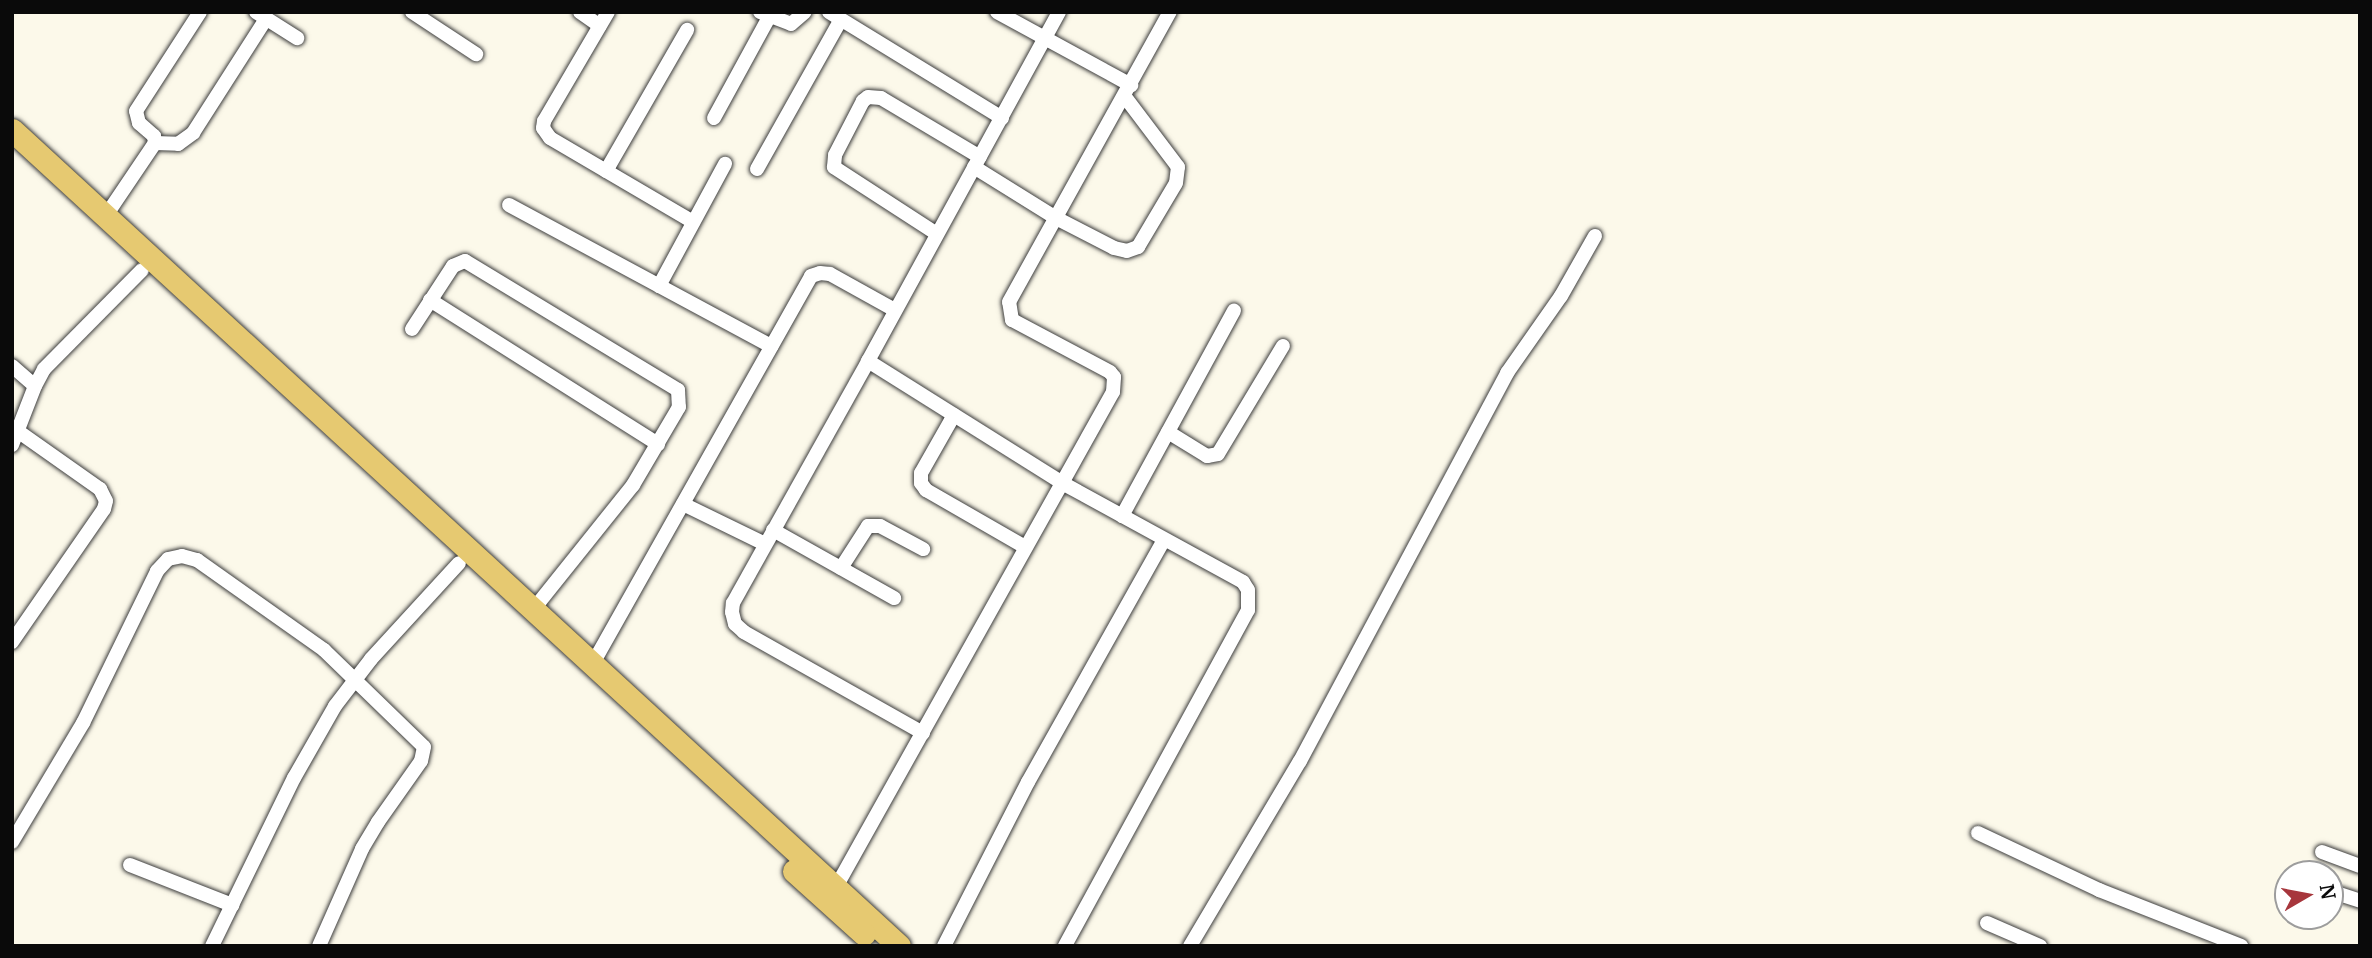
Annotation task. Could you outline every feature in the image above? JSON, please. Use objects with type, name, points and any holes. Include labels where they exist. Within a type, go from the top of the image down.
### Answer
[{"type":"main road","points":[[12,130],[899,946]]},
{"type":"main road","points":[[12,151],[877,946]]},
{"type":"street","points":[[155,143],[150,132],[139,123],[136,111],[200,12]]},
{"type":"street","points":[[412,12],[476,54]]},
{"type":"street","points":[[580,12],[600,26]]},
{"type":"street","points":[[608,12],[542,128],[550,138],[693,222]]},
{"type":"street","points":[[714,118],[765,15],[791,24],[804,12]]},
{"type":"street","points":[[937,234],[834,167],[835,155],[863,101],[869,97],[881,98],[1056,218],[1114,248],[1127,251],[1138,247],[1146,238],[1176,183],[1178,167],[1128,91],[997,12]]},
{"type":"street","points":[[923,733],[744,632],[735,624],[733,603],[1059,12]]},
{"type":"street","points":[[836,887],[1064,484],[1115,384],[1110,372],[1012,320],[1008,311],[1009,302],[1170,12]]},
{"type":"street","points":[[155,143],[178,144],[193,133],[261,15],[298,38]]},
{"type":"street","points":[[757,169],[834,17],[1002,118]]},
{"type":"street","points":[[606,171],[687,30]]},
{"type":"street","points":[[106,217],[155,143]]},
{"type":"street","points":[[659,286],[725,164]]},
{"type":"street","points":[[509,205],[771,346]]},
{"type":"street","points":[[1190,946],[1300,761],[1507,373],[1561,296],[1595,236]]},
{"type":"street","points":[[412,329],[453,266],[465,261],[473,263],[673,385],[681,397],[679,407],[633,485],[533,610]]},
{"type":"street","points":[[12,642],[104,509],[106,501],[100,489],[14,435],[44,369],[142,270]]},
{"type":"street","points":[[592,666],[805,284],[820,273],[830,274],[895,310]]},
{"type":"street","points":[[430,300],[658,444]]},
{"type":"street","points":[[1122,516],[1234,311]]},
{"type":"street","points":[[1168,432],[1207,456],[1218,454],[1283,346]]},
{"type":"street","points":[[868,361],[1064,484],[1242,582],[1250,600],[1065,946]]},
{"type":"street","points":[[12,366],[35,386]]},
{"type":"street","points":[[954,415],[921,473],[921,483],[926,490],[1026,547]]},
{"type":"street","points":[[683,504],[765,544]]},
{"type":"street","points":[[841,568],[868,526],[880,526],[923,549]]},
{"type":"street","points":[[773,530],[894,598]]},
{"type":"street","points":[[944,946],[1028,782],[1164,540]]},
{"type":"street","points":[[12,842],[82,723],[157,571],[168,559],[182,556],[197,560],[324,650],[356,677],[374,698],[420,740],[425,754],[362,849],[319,946]]},
{"type":"street","points":[[212,946],[315,739],[356,677],[459,563]]},
{"type":"street","points":[[1978,833],[2099,890],[2241,946]]},
{"type":"street","points":[[2322,852],[2360,866]]},
{"type":"street","points":[[130,865],[232,905]]},
{"type":"street","points":[[1987,923],[2040,946]]}]
